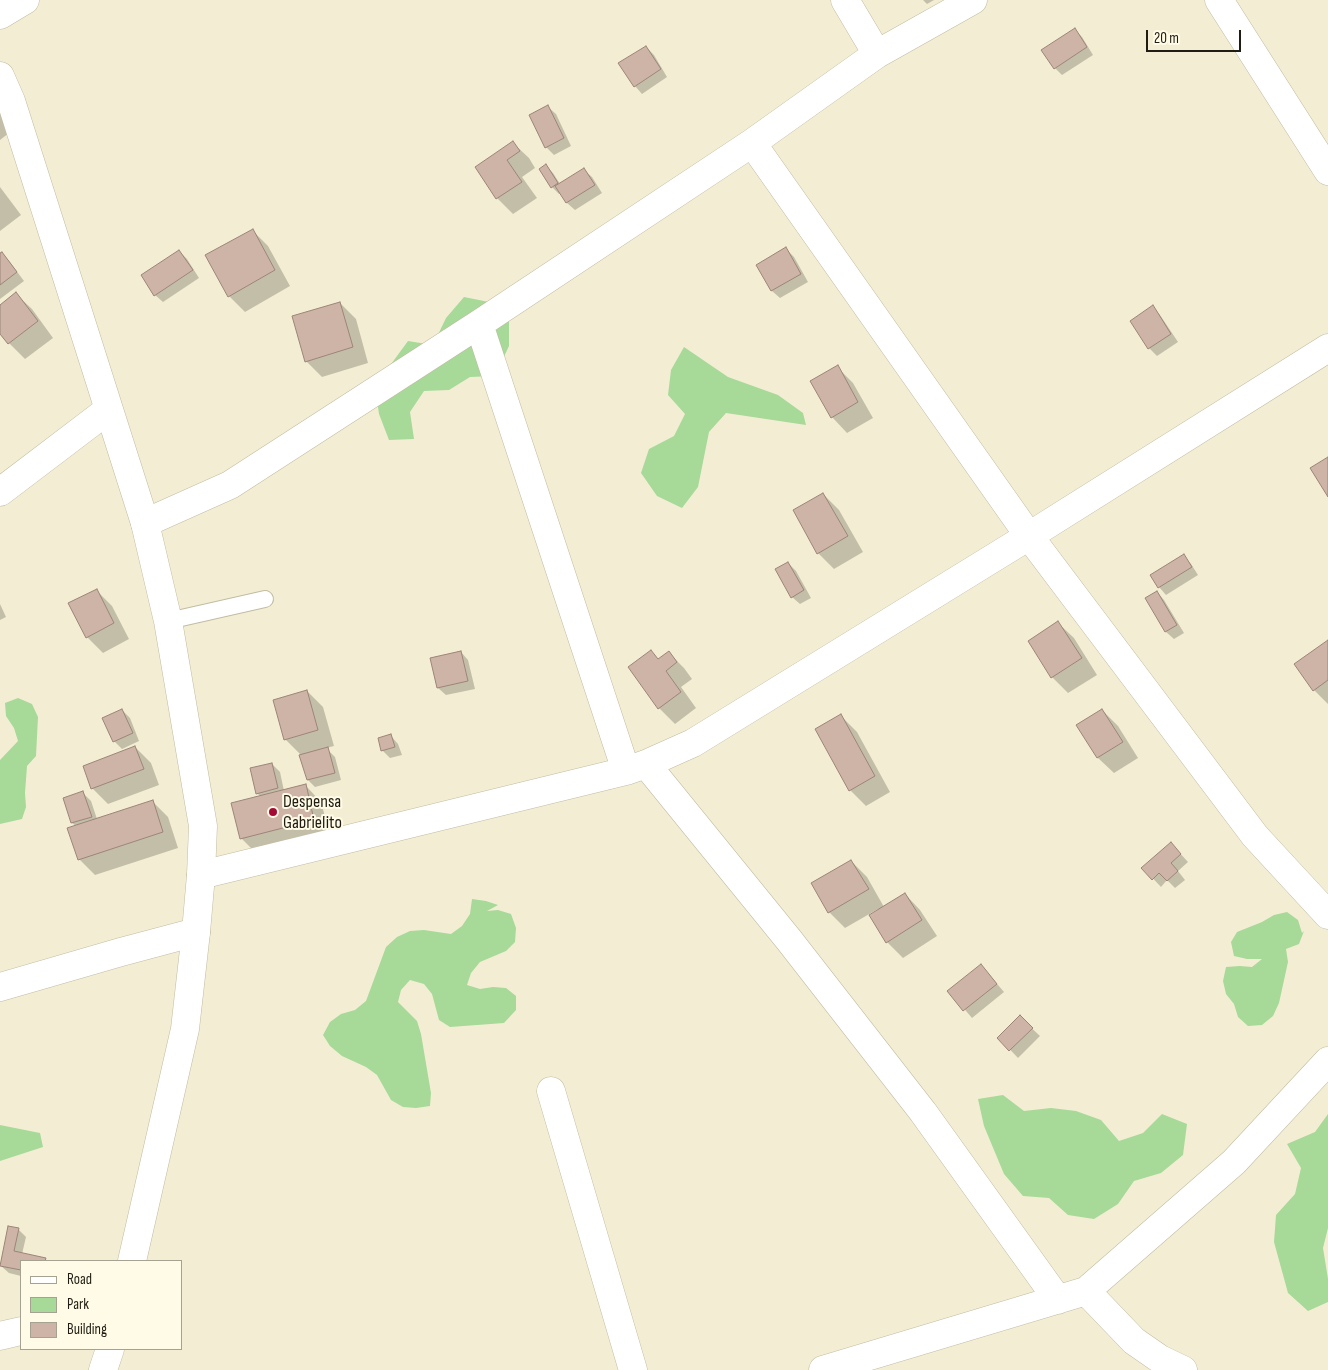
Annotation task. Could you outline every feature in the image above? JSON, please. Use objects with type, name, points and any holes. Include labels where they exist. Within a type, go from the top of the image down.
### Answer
[{"type":"street","points":[[0,15],[25,0]]},
{"type":"street","points":[[845,0],[877,54]]},
{"type":"street","points":[[145,523],[230,485],[479,324],[752,143],[877,54],[973,0]]},
{"type":"street","points":[[1219,0],[1328,171]]},
{"type":"street","points":[[0,76],[10,101],[145,523],[168,621],[204,826],[196,932],[185,1029],[132,1260]]},
{"type":"street","points":[[752,143],[1029,536],[1255,836],[1328,915]]},
{"type":"street","points":[[479,324],[636,767],[789,940],[923,1112],[1058,1300]]},
{"type":"street","points":[[201,875],[636,767],[693,743],[1029,536],[1328,348]]},
{"type":"street","points":[[0,492],[108,410]]},
{"type":"street","points":[[0,987],[196,932]]},
{"type":"street","points":[[823,1370],[1086,1291],[1234,1162],[1328,1061]]},
{"type":"street","points":[[551,1091],[633,1370]]},
{"type":"street","points":[[1086,1291],[1134,1341],[1168,1366]]},
{"type":"street","points":[[0,1336],[20,1331]]},
{"type":"street","points":[[103,1370],[110,1350]]},
{"type":"lane","points":[[168,621],[265,599]]},
{"type":"green space","points":[[464,297],[489,302],[509,321],[509,346],[495,376],[470,377],[449,390],[424,391],[410,412],[414,439],[389,440],[379,414],[375,386],[408,341],[433,345],[446,318]]},
{"type":"green space","points":[[684,347],[728,377],[778,395],[803,413],[806,425],[726,413],[709,432],[698,487],[682,508],[657,496],[641,473],[649,449],[674,436],[685,414],[668,395],[671,370]]},
{"type":"green space","points":[[18,698],[32,704],[38,717],[36,756],[27,766],[26,807],[22,819],[0,824],[0,760],[18,741],[14,728],[6,716],[5,703]]},
{"type":"green space","points":[[472,899],[498,905],[487,911],[498,910],[511,914],[516,928],[515,942],[506,951],[480,962],[471,973],[467,985],[480,989],[506,988],[516,996],[516,1010],[504,1023],[450,1027],[439,1020],[432,994],[424,984],[410,980],[401,990],[398,1002],[417,1021],[431,1093],[430,1106],[403,1107],[391,1100],[377,1075],[366,1067],[342,1056],[330,1046],[323,1035],[330,1022],[341,1014],[355,1010],[366,1001],[386,947],[397,937],[410,931],[424,930],[451,934],[462,926],[470,914]]},
{"type":"green space","points":[[1287,912],[1298,920],[1302,933],[1304,931],[1299,944],[1286,949],[1288,962],[1279,1003],[1273,1016],[1262,1025],[1248,1026],[1238,1017],[1234,1004],[1226,994],[1223,981],[1226,967],[1252,967],[1262,959],[1247,959],[1234,956],[1231,942],[1237,932],[1274,915]]},
{"type":"green space","points":[[1003,1095],[1024,1111],[1051,1108],[1076,1111],[1101,1120],[1119,1141],[1143,1133],[1162,1114],[1187,1124],[1183,1155],[1161,1173],[1134,1181],[1118,1204],[1094,1219],[1068,1215],[1049,1198],[1023,1196],[1004,1174],[984,1126],[978,1099]]},
{"type":"green space","points":[[1328,1114],[1328,1228],[1323,1248],[1328,1279],[1328,1302],[1308,1311],[1288,1293],[1274,1242],[1276,1215],[1295,1194],[1301,1168],[1287,1144],[1315,1132]]},
{"type":"green space","points":[[0,1125],[40,1133],[43,1147],[0,1161]]},
{"type":"building","points":[[1075,28],[1087,47],[1054,69],[1041,50]]},
{"type":"building","points":[[646,46],[661,69],[634,87],[618,63]]},
{"type":"building","points":[[548,105],[564,138],[545,148],[529,115]]},
{"type":"building","points":[[513,141],[520,151],[507,160],[522,182],[496,199],[475,167]]},
{"type":"building","points":[[546,164],[558,183],[551,188],[539,169]]},
{"type":"building","points":[[584,168],[595,185],[566,203],[555,186]]},
{"type":"building","points":[[253,229],[275,270],[228,297],[205,255]]},
{"type":"building","points":[[786,247],[801,274],[771,291],[756,265]]},
{"type":"building","points":[[179,250],[193,270],[154,296],[141,275]]},
{"type":"building","points":[[2,252],[17,272],[0,285],[0,253]]},
{"type":"building","points":[[16,292],[38,321],[8,344],[0,334],[0,305]]},
{"type":"building","points":[[340,302],[353,347],[305,362],[292,316]]},
{"type":"building","points":[[1153,305],[1171,334],[1148,349],[1130,321]]},
{"type":"building","points":[[838,365],[858,402],[831,418],[810,381]]},
{"type":"building","points":[[1328,457],[1328,497],[1310,468]]},
{"type":"building","points":[[823,493],[848,536],[817,554],[793,510]]},
{"type":"building","points":[[1184,554],[1192,567],[1158,588],[1150,575]]},
{"type":"building","points":[[788,562],[804,590],[791,598],[775,569]]},
{"type":"building","points":[[97,589],[114,623],[86,638],[68,603]]},
{"type":"building","points":[[1157,591],[1177,625],[1165,632],[1145,598]]},
{"type":"building","points":[[1058,621],[1082,658],[1051,678],[1028,641]]},
{"type":"building","points":[[1328,640],[1328,680],[1313,691],[1294,664]]},
{"type":"building","points":[[651,650],[658,659],[669,651],[677,662],[666,671],[681,692],[658,709],[628,667]]},
{"type":"building","points":[[461,651],[468,681],[437,688],[430,658]]},
{"type":"building","points":[[307,690],[318,730],[284,740],[273,700]]},
{"type":"building","points":[[122,709],[133,733],[113,742],[102,718]]},
{"type":"building","points":[[1102,709],[1123,742],[1097,758],[1076,725]]},
{"type":"building","points":[[841,714],[875,776],[849,791],[815,729]]},
{"type":"building","points":[[391,734],[395,747],[381,751],[378,738]]},
{"type":"building","points":[[135,746],[144,769],[91,789],[83,766]]},
{"type":"building","points":[[328,747],[335,773],[307,780],[299,755]]},
{"type":"building","points":[[272,763],[278,788],[256,794],[250,768]]},
{"type":"building","name":"Despensa Gabrielito","points":[[306,784],[314,820],[240,839],[231,803]]},
{"type":"building","points":[[83,791],[92,817],[71,823],[63,798]]},
{"type":"building","points":[[153,800],[163,832],[78,860],[67,828]]},
{"type":"building","points":[[1171,842],[1181,854],[1171,863],[1178,871],[1167,881],[1159,873],[1152,880],[1141,868]]},
{"type":"building","points":[[851,860],[869,889],[828,913],[811,883]]},
{"type":"building","points":[[905,893],[922,920],[886,943],[869,915]]},
{"type":"building","points":[[981,964],[997,984],[963,1011],[947,991]]},
{"type":"building","points":[[1020,1015],[1033,1028],[1009,1051],[997,1038]]},
{"type":"building","points":[[8,1226],[19,1228],[14,1251],[46,1258],[45,1260],[20,1260],[20,1270],[0,1266]]},
{"type":"place","name":"Despensa Gabrielito","points":[[273,812]]}]
